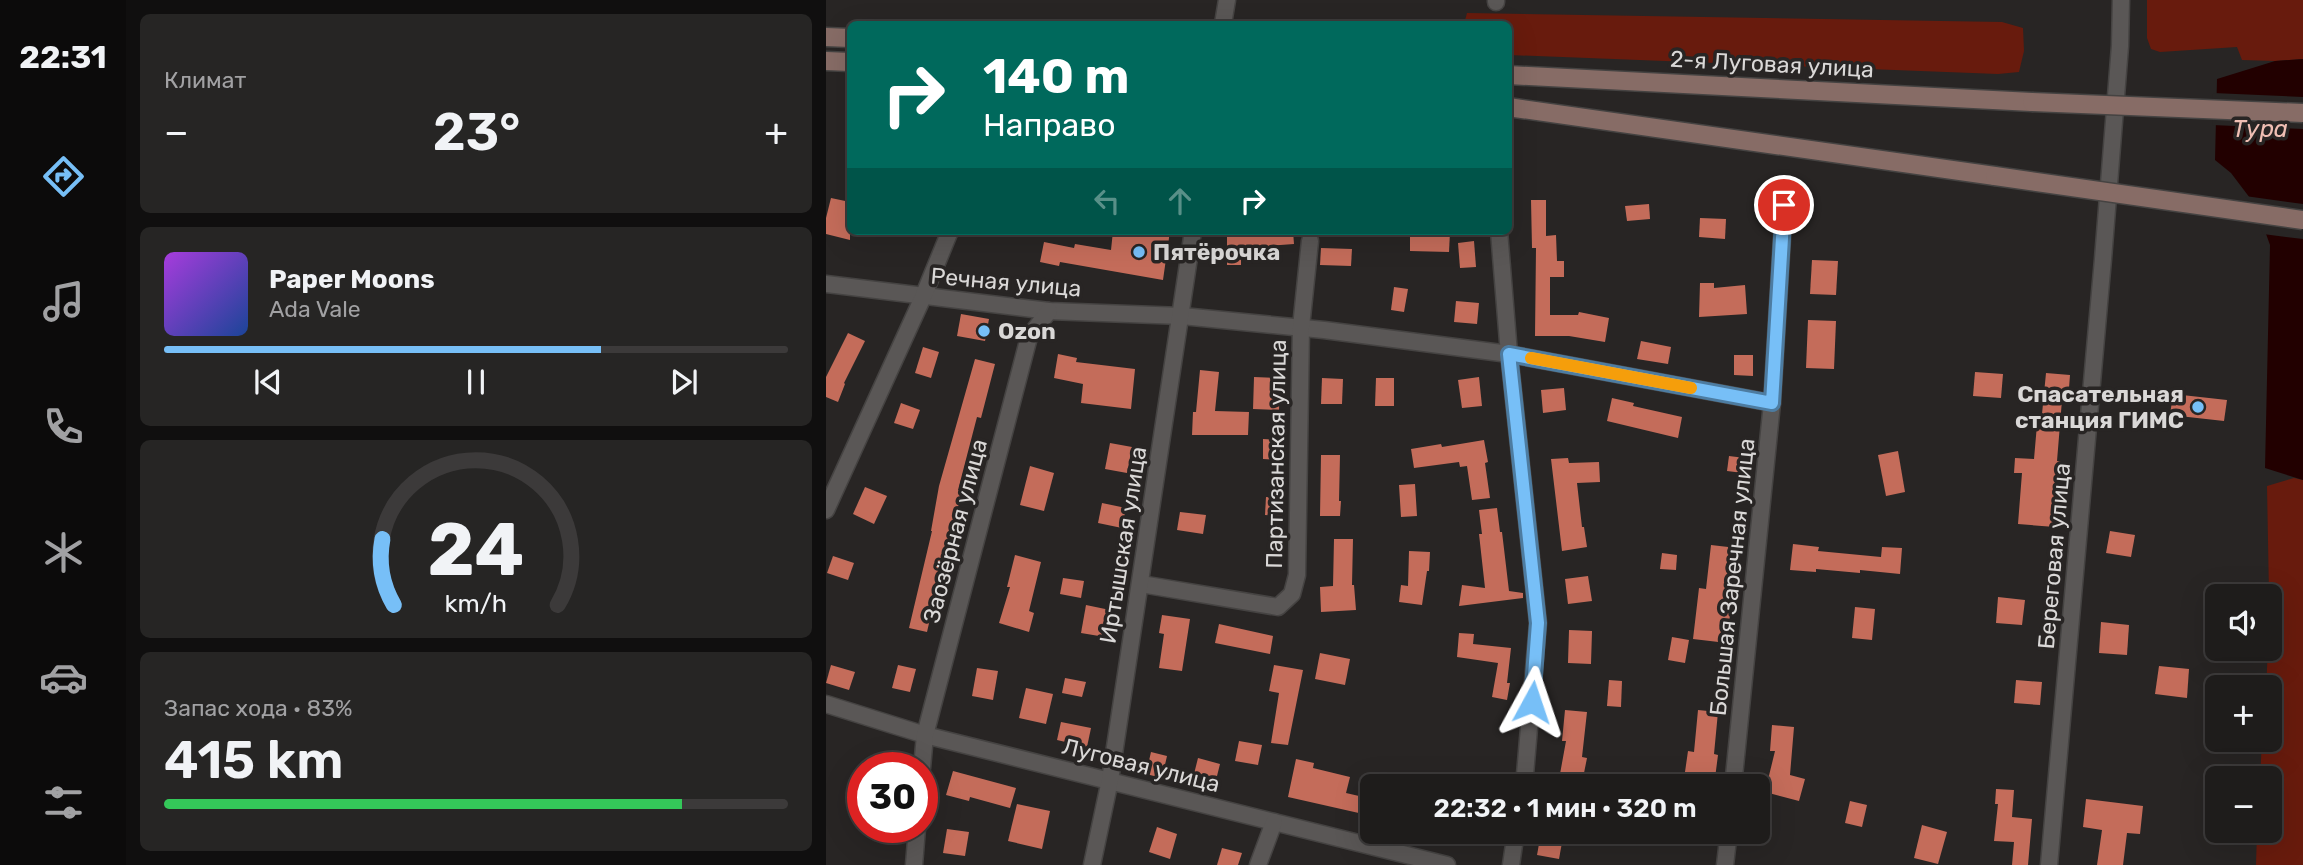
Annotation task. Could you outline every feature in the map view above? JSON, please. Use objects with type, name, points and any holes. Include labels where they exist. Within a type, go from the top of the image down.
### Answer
[{"type":"main road","points":[[826,37],[847,38]]},
{"type":"main road","points":[[826,61],[847,62]]},
{"type":"main road","name":"2-я Луговая улица","points":[[1512,75],[2303,113]]},
{"type":"main road","points":[[1512,108],[2303,220]]},
{"type":"street","points":[[1224,21],[1227,0]]},
{"type":"street","name":"Береговая улица","points":[[2049,865],[2103,259],[2120,46],[2121,0]]},
{"type":"street","name":"Большая Заречная улица","points":[[1734,774],[1772,403],[1784,205]]},
{"type":"street","points":[[826,510],[948,235]]},
{"type":"street","name":"Иртышская улица","points":[[1092,865],[1110,780],[1193,235]]},
{"type":"street","points":[[1499,235],[1509,354],[1538,623],[1525,774]]},
{"type":"street","name":"Партизанская улица","points":[[1140,584],[1278,607],[1293,594],[1297,575],[1301,327],[1310,241]]},
{"type":"street","name":"Речная улица","points":[[826,284],[1049,311],[1182,316],[1301,327],[1509,354],[1772,403]]},
{"type":"street","name":"Заозёрная улица","points":[[923,752],[925,735],[1029,337],[1049,311]]},
{"type":"street","name":"Луговая улица","points":[[826,704],[925,735],[1447,865]]},
{"type":"street","points":[[1258,865],[1273,822]]},
{"type":"street","points":[[914,865],[916,843]]},
{"type":"street","points":[[1511,865],[1514,844]]},
{"type":"street","points":[[1725,865],[1727,844]]},
{"type":"shaded area","points":[[2147,0],[2303,0],[2303,59],[2242,60],[2237,47],[2160,52],[2151,49],[2147,38]]},
{"type":"shaded area","points":[[1467,13],[2002,22],[2023,28],[2024,51],[2019,72],[1998,74],[1512,55],[1512,21],[1465,21]]},
{"type":"shaded area","points":[[2294,478],[2303,480],[2303,865],[2256,865],[2257,843],[2282,843],[2282,766],[2261,766],[2261,752],[2282,752],[2282,675],[2267,675],[2267,661],[2282,661],[2282,584],[2269,584],[2267,486]]},
{"type":"water","name":"Тура","points":[[2303,59],[2303,480],[2265,468],[2270,245],[2256,206],[2231,173],[2215,160],[2217,79],[2275,61]]},
{"type":"pier","points":[[2213,93],[2303,97],[2303,129],[2212,125]]},
{"type":"pier","points":[[2245,196],[2303,204],[2303,239],[2263,234]]},
{"type":"building","points":[[831,198],[847,201],[847,235],[850,235],[850,240],[826,234],[826,218]]},
{"type":"building","points":[[1531,200],[1546,200],[1546,236],[1556,235],[1557,261],[1564,261],[1564,277],[1550,277],[1550,315],[1578,315],[1579,312],[1609,318],[1605,342],[1569,336],[1535,336],[1536,248],[1532,248]]},
{"type":"building","points":[[1649,204],[1650,219],[1627,221],[1625,206]]},
{"type":"building","points":[[1700,218],[1726,219],[1725,239],[1699,237]]},
{"type":"building","name":"Пятёрочка","points":[[1113,235],[1169,235],[1163,280],[1060,262],[1059,266],[1040,262],[1044,242],[1074,248],[1075,244],[1111,250]]},
{"type":"building","points":[[1227,235],[1293,235],[1294,244],[1241,248],[1241,265],[1227,265]]},
{"type":"building","points":[[1410,235],[1450,235],[1449,252],[1410,251]]},
{"type":"building","points":[[1474,241],[1476,267],[1460,268],[1458,243]]},
{"type":"building","points":[[1321,248],[1352,249],[1351,266],[1320,265]]},
{"type":"building","points":[[1812,260],[1838,261],[1836,295],[1810,294]]},
{"type":"building","points":[[1700,283],[1714,283],[1714,288],[1745,285],[1747,314],[1699,317]]},
{"type":"building","points":[[1394,287],[1408,289],[1404,312],[1391,310]]},
{"type":"building","points":[[1456,301],[1479,303],[1477,324],[1454,322]]},
{"type":"building","points":[[961,314],[989,319],[985,341],[957,336]]},
{"type":"building","points":[[1808,320],[1836,321],[1834,369],[1806,368]]},
{"type":"building","points":[[848,333],[865,341],[844,383],[838,402],[826,397],[826,377]]},
{"type":"building","points":[[1641,341],[1671,347],[1668,364],[1637,359]]},
{"type":"building","points":[[923,347],[939,352],[931,378],[915,373]]},
{"type":"building","points":[[1058,354],[1077,358],[1076,362],[1135,369],[1131,409],[1081,403],[1083,384],[1054,378]]},
{"type":"building","points":[[1734,355],[1753,355],[1753,376],[1734,375]]},
{"type":"building","points":[[975,359],[995,364],[981,418],[977,417],[958,490],[962,491],[956,515],[958,516],[953,537],[949,536],[927,632],[909,628],[932,531],[939,486]]},
{"type":"building","points":[[1200,370],[1219,372],[1215,411],[1249,412],[1248,435],[1192,435]]},
{"type":"building","points":[[1975,372],[2003,374],[2001,398],[1973,396]]},
{"type":"building","points":[[2046,373],[2070,375],[2068,401],[2062,400],[2057,461],[2062,462],[2055,527],[2018,524],[2022,473],[2014,473],[2015,458],[2034,459],[2038,413],[2042,414]]},
{"type":"building","points":[[1254,377],[1280,378],[1279,410],[1253,409]]},
{"type":"building","points":[[1479,377],[1482,406],[1462,408],[1458,380]]},
{"type":"building","points":[[1322,378],[1343,379],[1342,404],[1321,404]]},
{"type":"building","points":[[1376,378],[1394,378],[1394,406],[1375,406]]},
{"type":"building","points":[[1564,388],[1566,410],[1543,413],[1541,390]]},
{"type":"building","name":"Спасательная станция ГИМС","points":[[2173,394],[2227,400],[2224,421],[2170,415]]},
{"type":"building","points":[[1612,398],[1634,403],[1633,406],[1682,417],[1678,438],[1607,421]]},
{"type":"building","points":[[901,403],[920,410],[913,429],[894,423]]},
{"type":"building","points":[[1263,439],[1284,440],[1283,460],[1263,459]]},
{"type":"building","points":[[1484,440],[1490,498],[1472,500],[1467,466],[1460,467],[1459,462],[1414,468],[1411,449]]},
{"type":"building","points":[[1110,443],[1132,447],[1127,473],[1105,469]]},
{"type":"building","points":[[1898,451],[1905,492],[1886,496],[1878,455]]},
{"type":"building","points":[[1321,455],[1340,455],[1340,516],[1320,516]]},
{"type":"building","points":[[1729,456],[1745,458],[1743,473],[1727,471]]},
{"type":"building","points":[[1568,458],[1569,463],[1599,462],[1600,482],[1577,483],[1587,547],[1562,551],[1551,459]]},
{"type":"building","points":[[1030,466],[1054,473],[1044,511],[1020,505]]},
{"type":"building","points":[[1415,484],[1417,516],[1401,517],[1399,485]]},
{"type":"building","points":[[865,487],[887,496],[874,524],[853,514]]},
{"type":"building","points":[[1266,497],[1282,498],[1282,516],[1265,515]]},
{"type":"building","points":[[1102,503],[1126,508],[1122,528],[1098,523]]},
{"type":"building","points":[[1497,508],[1509,591],[1523,593],[1523,598],[1459,606],[1462,585],[1485,588],[1479,510]]},
{"type":"building","points":[[1180,512],[1206,515],[1203,534],[1177,530]]},
{"type":"building","points":[[2110,531],[2135,535],[2131,557],[2106,553]]},
{"type":"building","points":[[1334,539],[1353,539],[1352,585],[1356,610],[1321,612],[1320,587],[1333,586]]},
{"type":"building","points":[[1793,544],[1819,547],[1818,551],[1881,557],[1882,547],[1902,548],[1900,574],[1860,570],[1860,573],[1816,569],[1816,572],[1790,570]]},
{"type":"building","points":[[1711,545],[1737,548],[1727,643],[1693,639],[1699,588],[1706,589]]},
{"type":"building","points":[[1409,551],[1430,552],[1422,605],[1399,602],[1401,585],[1408,586]]},
{"type":"building","points":[[1662,553],[1677,555],[1676,570],[1660,569]]},
{"type":"building","points":[[1015,555],[1041,562],[1029,611],[1034,613],[1029,632],[999,623],[1010,587],[1007,587]]},
{"type":"building","points":[[833,556],[854,563],[848,580],[827,573]]},
{"type":"building","points":[[1588,576],[1592,601],[1568,604],[1565,579]]},
{"type":"building","points":[[1063,578],[1084,581],[1081,598],[1060,594]]},
{"type":"building","points":[[1998,597],[2025,600],[2022,625],[1996,623]]},
{"type":"building","points":[[1086,605],[1110,610],[1105,637],[1081,633]]},
{"type":"building","points":[[1855,607],[1875,609],[1872,640],[1852,638]]},
{"type":"building","points":[[1162,615],[1190,619],[1182,671],[1159,668],[1164,634],[1159,633]]},
{"type":"building","points":[[2101,622],[2129,625],[2127,655],[2099,653]]},
{"type":"building","points":[[1219,624],[1273,636],[1270,654],[1215,643]]},
{"type":"building","points":[[1569,630],[1592,631],[1591,664],[1568,663]]},
{"type":"building","points":[[1459,633],[1474,634],[1473,644],[1511,648],[1507,700],[1492,697],[1498,663],[1457,657]]},
{"type":"building","points":[[1672,637],[1689,640],[1685,663],[1668,660]]},
{"type":"building","points":[[1320,653],[1350,659],[1345,685],[1315,679]]},
{"type":"building","points":[[831,665],[855,672],[849,690],[826,683]]},
{"type":"building","points":[[898,665],[916,669],[910,692],[892,688]]},
{"type":"building","points":[[1274,665],[1303,670],[1288,745],[1271,743],[1279,693],[1269,691]]},
{"type":"building","points":[[2159,666],[2189,669],[2187,698],[2155,694]]},
{"type":"building","points":[[977,668],[998,671],[993,700],[972,696]]},
{"type":"building","points":[[1065,678],[1086,682],[1082,697],[1062,693]]},
{"type":"building","points":[[1609,680],[1622,681],[1621,707],[1607,706]]},
{"type":"building","points":[[2016,680],[2042,682],[2040,705],[2014,703]]},
{"type":"building","points":[[1026,688],[1053,694],[1046,724],[1019,718]]},
{"type":"building","points":[[1565,710],[1587,712],[1582,757],[1587,758],[1584,774],[1560,774],[1566,741],[1562,741]]},
{"type":"building","points":[[1698,710],[1718,712],[1714,754],[1718,755],[1716,774],[1685,774],[1688,751],[1694,752]]},
{"type":"building","points":[[1061,722],[1091,728],[1087,747],[1057,740]]},
{"type":"building","points":[[1772,725],[1794,727],[1790,775],[1805,779],[1799,801],[1770,793],[1769,774],[1775,751],[1770,751]]},
{"type":"building","points":[[1239,741],[1262,745],[1258,765],[1235,761]]},
{"type":"building","points":[[1151,752],[1167,756],[1162,778],[1146,774]]},
{"type":"building","points":[[1198,758],[1220,764],[1216,780],[1194,774]]},
{"type":"building","points":[[1296,759],[1314,763],[1313,768],[1350,777],[1346,793],[1360,796],[1360,813],[1288,797]]},
{"type":"building","points":[[953,771],[1016,788],[1010,808],[970,797],[969,801],[946,795]]},
{"type":"building","points":[[1996,789],[2014,790],[2012,817],[2032,819],[2028,865],[2012,865],[2014,842],[1994,841],[1998,804],[1995,804]]},
{"type":"building","points":[[2086,799],[2143,806],[2140,834],[2127,833],[2123,865],[2097,865],[2102,830],[2083,827]]},
{"type":"building","points":[[1850,801],[1867,805],[1862,827],[1845,823]]},
{"type":"building","points":[[1017,804],[1050,811],[1042,849],[1008,841]]},
{"type":"building","points":[[1922,825],[1947,832],[1938,864],[1914,858]]},
{"type":"building","points":[[1157,827],[1177,834],[1170,859],[1149,852]]},
{"type":"building","points":[[947,829],[969,832],[965,856],[943,853]]},
{"type":"building","points":[[1539,844],[1562,844],[1559,859],[1537,855]]},
{"type":"building","points":[[1222,848],[1242,853],[1238,865],[1217,865]]},
{"type":"slow traffic","points":[[1531,358],[1691,388]]},
{"type":"place","name":"Пятёрочка","points":[[1139,252]]},
{"type":"place","name":"Ozon","points":[[984,331]]},
{"type":"place","name":"Спасательная станция ГИМС","points":[[2198,407]]},
{"type":"route","points":[[1532,702],[1538,623],[1509,354],[1772,403],[1784,205]]}]
